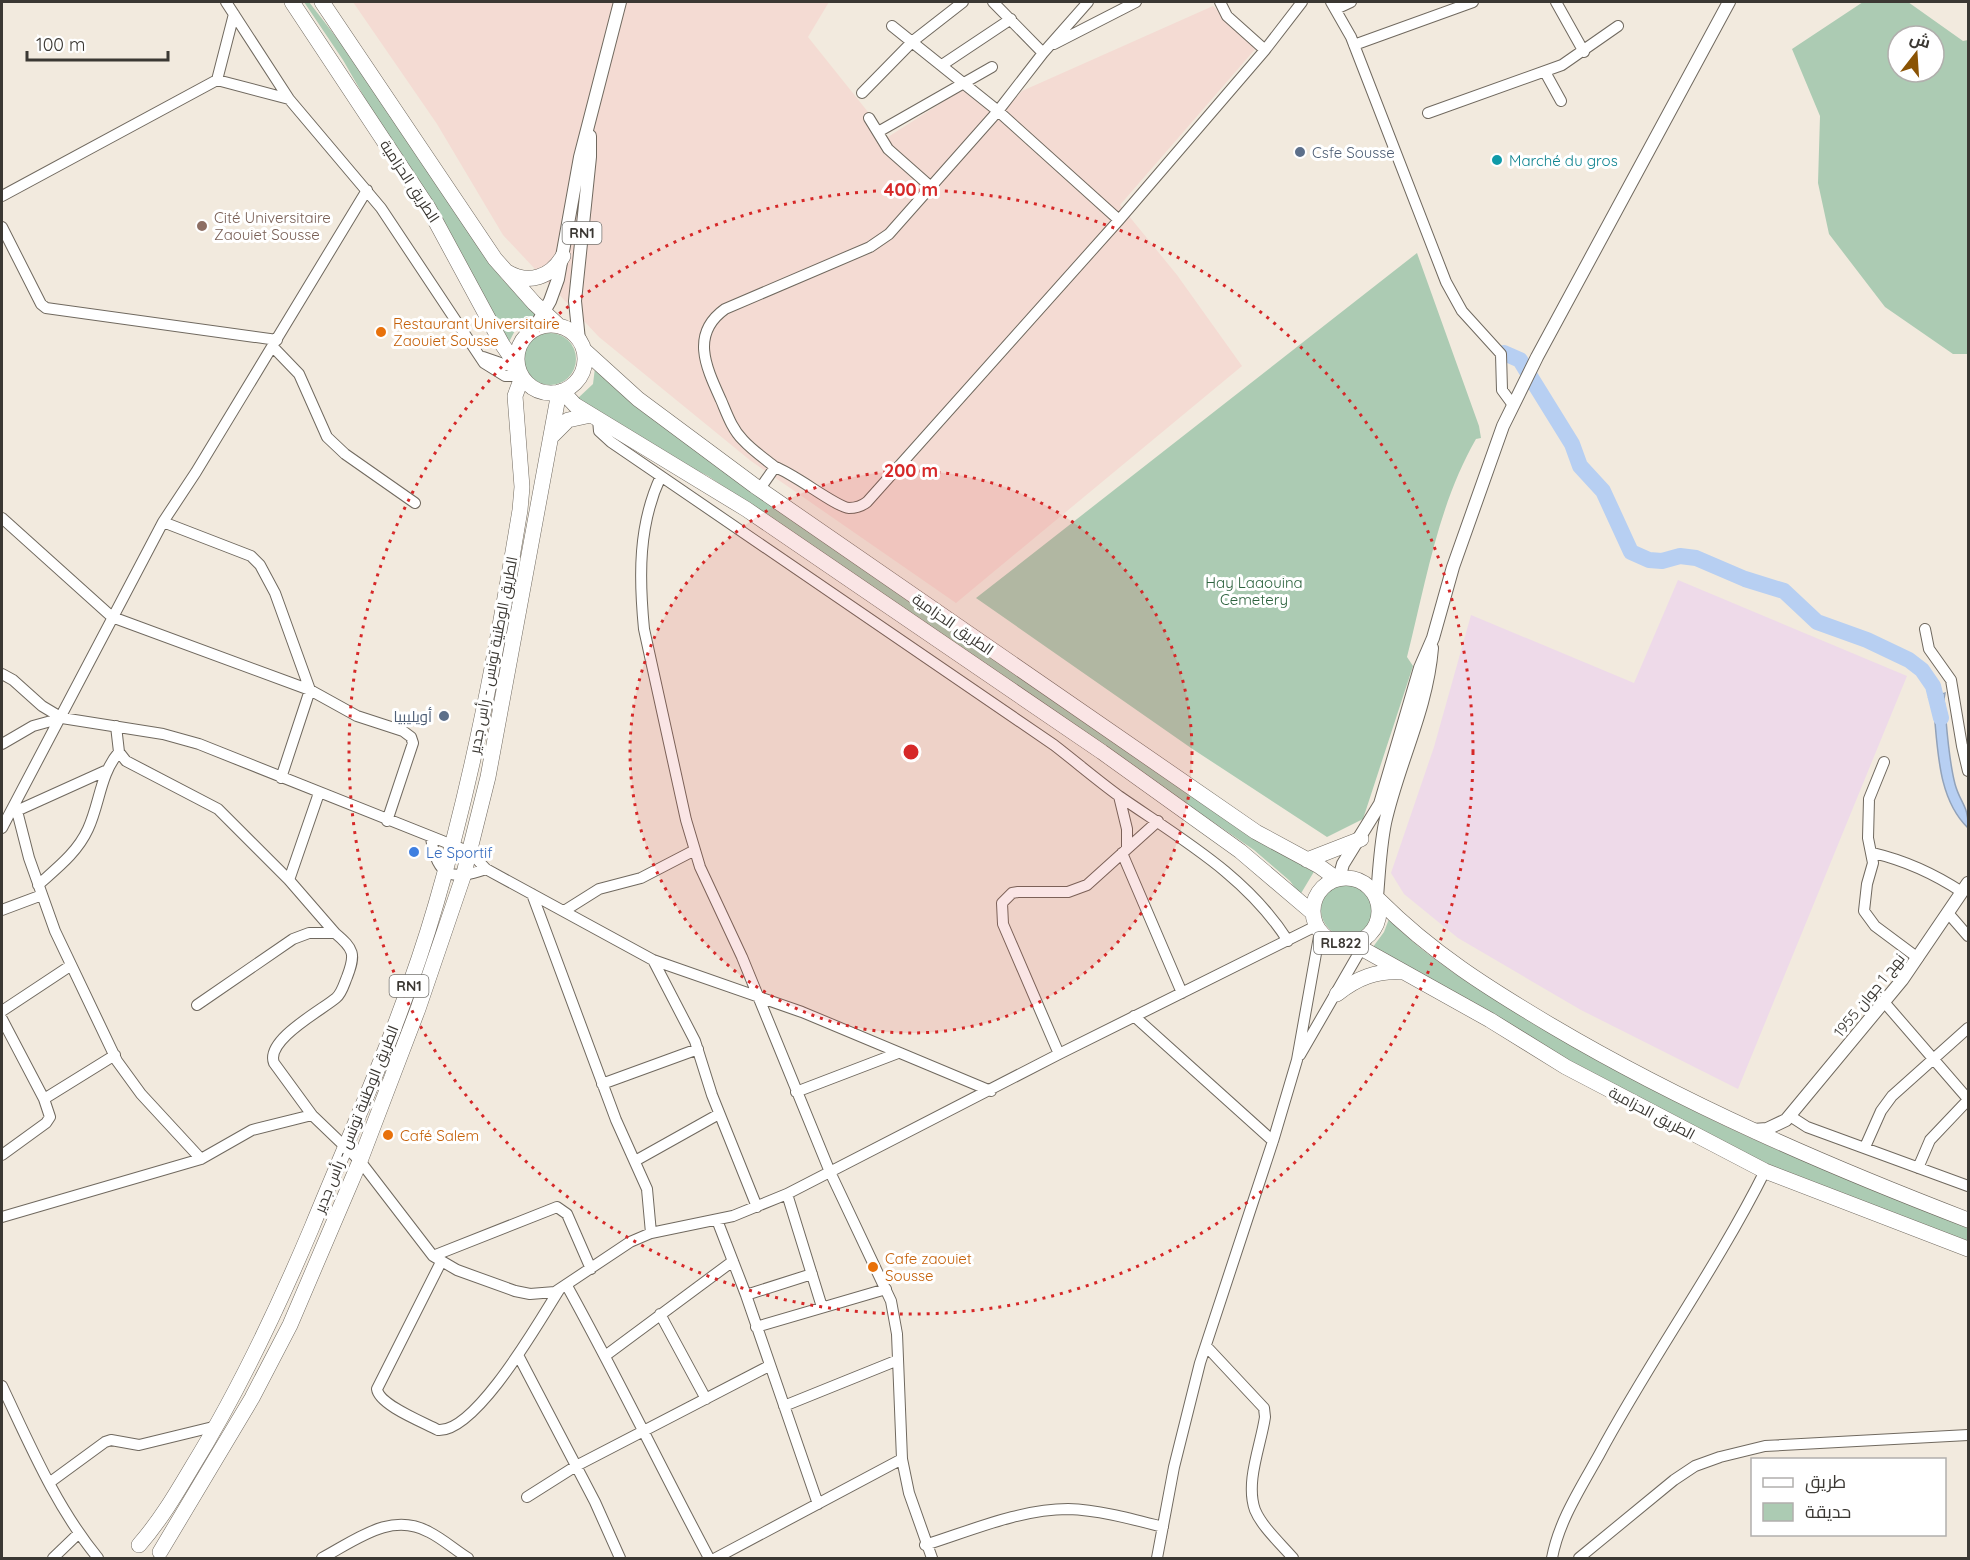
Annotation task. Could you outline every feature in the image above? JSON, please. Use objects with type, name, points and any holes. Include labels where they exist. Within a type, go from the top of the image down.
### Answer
[{"type":"highway","name":"الطريق الحزامية","points":[[292,2],[429,209],[502,344],[520,372]]},
{"type":"highway","name":"الطريق الحزامية","points":[[322,2],[506,271],[559,326]]},
{"type":"highway","points":[[506,271],[521,278],[538,278],[553,270],[563,256]]},
{"type":"highway","points":[[534,329],[542,326],[559,326],[581,345]]},
{"type":"highway","name":"RN1","points":[[520,372],[519,345],[534,329]]},
{"type":"highway","name":"الطريق الحزامية","points":[[581,345],[638,399],[759,490],[1256,832],[1337,879],[1359,881],[1445,959],[1492,990],[1588,1048],[1752,1130],[1968,1220]]},
{"type":"highway","name":"RN1","points":[[560,391],[571,386],[583,370],[581,345]]},
{"type":"highway","points":[[520,372],[528,384],[542,392],[560,391]]},
{"type":"highway","name":"الطريق الوطنية تونس - رأس جدير","points":[[136,1552],[159,1520],[218,1426],[278,1310],[346,1149],[408,989],[453,847],[497,648],[520,510],[522,479],[515,396],[520,372]]},
{"type":"highway","name":"الطريق الحزامية","points":[[560,391],[575,405],[746,509],[1102,752],[1240,850],[1334,942],[1357,946],[1406,972],[1575,1072],[1765,1171],[1968,1249]]},
{"type":"highway","name":"الطريق الوطنية تونس - رأس جدير","points":[[161,1556],[252,1398],[290,1325],[360,1161],[406,1045],[463,877],[488,777],[560,391]]},
{"type":"highway","points":[[552,436],[568,420],[594,417]]},
{"type":"highway","points":[[1307,860],[1361,839]]},
{"type":"highway","name":"RL822","points":[[1316,923],[1313,904],[1321,888],[1337,879]]},
{"type":"highway","name":"RL822","points":[[1357,946],[1371,932],[1378,918],[1378,899]]},
{"type":"highway","points":[[1337,994],[1348,985],[1376,973],[1406,972]]},
{"type":"highway","name":"RN1","points":[[136,1552],[149,1544],[161,1556]]},
{"type":"main road","name":"RN1","points":[[534,329],[545,312],[558,279],[580,157],[590,126],[598,80],[620,2]]},
{"type":"main road","points":[[1337,879],[1343,864],[1361,839],[1380,804],[1420,668],[1433,638],[1453,567],[1515,401],[1729,2]]},
{"type":"main road","name":"RN1","points":[[581,345],[575,301],[590,157],[590,126]]},
{"type":"main road","points":[[1378,899],[1385,824],[1418,721],[1430,670],[1433,638]]},
{"type":"main road","name":"نهج 1 جوان 1955","points":[[1788,1118],[1918,958],[1965,887]]},
{"type":"main road","points":[[1752,1130],[1767,1129],[1788,1118]]},
{"type":"main road","points":[[1788,1118],[1785,1136],[1792,1148]]},
{"type":"street","points":[[226,2],[289,99],[367,190],[480,355],[520,372]]},
{"type":"street","points":[[862,93],[913,41],[963,2]]},
{"type":"street","points":[[993,2],[1045,50]]},
{"type":"street","points":[[1088,2],[1045,50],[998,111],[889,234],[870,247],[725,309],[709,324],[704,348],[706,364],[733,427],[743,440],[775,467],[801,479],[840,505],[849,508],[867,502],[1119,220],[1265,50],[1302,2]]},
{"type":"street","points":[[1045,50],[1136,2]]},
{"type":"street","points":[[1220,2],[1227,16],[1265,50]]},
{"type":"street","points":[[1351,2],[1334,5],[1354,45],[1446,282],[1462,311],[1501,354],[1502,390],[1515,401]]},
{"type":"street","points":[[1354,45],[1473,2]]},
{"type":"street","points":[[1556,2],[1584,52]]},
{"type":"street","points":[[217,80],[234,14]]},
{"type":"street","points":[[942,65],[1011,20]]},
{"type":"street","points":[[892,26],[998,111],[1119,220]]},
{"type":"street","points":[[1428,113],[1545,72],[1584,52],[1618,27]]},
{"type":"street","points":[[878,132],[992,67]]},
{"type":"street","points":[[1545,72],[1561,101]]},
{"type":"street","points":[[2,196],[217,80],[289,99]]},
{"type":"street","points":[[869,118],[888,149],[931,187]]},
{"type":"street","points":[[2,828],[13,812],[163,522],[275,344],[367,190]]},
{"type":"street","points":[[2,227],[40,304],[46,308],[275,344],[299,374],[327,436],[345,454],[415,503]]},
{"type":"street","points":[[594,417],[599,431],[604,436],[962,681],[1054,745],[1119,796],[1158,821],[1243,886],[1262,904],[1288,941]]},
{"type":"street","points":[[759,490],[775,467]]},
{"type":"street","points":[[661,476],[644,526],[642,612],[668,741],[695,850],[711,894],[742,957],[830,1172],[886,1289],[894,1315],[903,1459],[909,1493],[925,1545],[932,1558]]},
{"type":"street","points":[[2,518],[112,617],[310,690],[357,716],[403,731],[413,740],[387,820]]},
{"type":"street","points":[[163,522],[251,556],[260,565],[275,593],[310,690],[281,778]]},
{"type":"street","points":[[1925,629],[1932,654],[1951,680],[1968,771]]},
{"type":"street","points":[[2,674],[13,680],[42,706],[62,717],[163,734],[199,744],[318,794],[470,852],[486,869],[653,960],[759,999],[802,1012],[991,1091]]},
{"type":"street","points":[[2,744],[33,726],[62,717]]},
{"type":"street","points":[[116,726],[119,752],[126,761],[138,770],[202,799],[218,809],[289,880],[350,948],[353,959],[339,994],[297,1026],[276,1048],[273,1055],[274,1063],[312,1115],[360,1161],[437,1259],[515,1292],[530,1294],[563,1288]]},
{"type":"street","points":[[3,913],[40,890],[77,850],[88,829],[105,771],[119,752]]},
{"type":"street","points":[[1884,762],[1869,799],[1868,838],[1873,853],[1864,911],[1875,926],[1918,958]]},
{"type":"street","points":[[13,812],[105,771]]},
{"type":"street","points":[[289,880],[318,794]]},
{"type":"street","points":[[1119,796],[1127,829],[1125,851],[1182,993]]},
{"type":"street","points":[[13,812],[70,966],[115,1055],[141,1094],[201,1159]]},
{"type":"street","points":[[1059,1054],[1003,924],[1002,903],[1012,893],[1068,892],[1087,885],[1158,821]]},
{"type":"street","points":[[430,838],[439,865],[445,872],[463,877],[486,869]]},
{"type":"street","points":[[564,911],[599,889],[641,878],[695,850]]},
{"type":"street","points":[[1873,853],[1965,887]]},
{"type":"street","points":[[532,894],[593,1052],[602,1084],[648,1195],[651,1233]]},
{"type":"street","points":[[1948,913],[1968,936]]},
{"type":"street","points":[[591,1269],[567,1214],[557,1207],[437,1259],[378,1383],[378,1394],[381,1398],[438,1430],[445,1430],[457,1424],[487,1396],[563,1288],[591,1269],[630,1242],[651,1233],[717,1220],[787,1194],[1134,1016],[1288,941],[1316,923]]},
{"type":"street","name":"RL822","points":[[1156,1558],[1181,1438],[1206,1346],[1297,1060],[1316,923]]},
{"type":"street","points":[[197,1005],[293,939],[309,933],[335,933]]},
{"type":"street","name":"RL822","points":[[1297,1060],[1337,994],[1357,946]]},
{"type":"street","points":[[653,960],[698,1049],[719,1114],[757,1207]]},
{"type":"street","points":[[2,1011],[70,966]]},
{"type":"street","points":[[1884,1002],[1968,1099],[1930,1140],[1918,1168]]},
{"type":"street","points":[[1134,1016],[1273,1141]]},
{"type":"street","points":[[2,1019],[44,1099],[49,1120],[2,1155]]},
{"type":"street","points":[[1865,1147],[1881,1111],[1892,1096],[1968,1028]]},
{"type":"street","points":[[602,1084],[698,1049]]},
{"type":"street","points":[[796,1092],[898,1053]]},
{"type":"street","points":[[44,1099],[115,1055]]},
{"type":"street","points":[[635,1161],[719,1114]]},
{"type":"street","points":[[2,1217],[201,1159],[252,1130],[312,1115]]},
{"type":"street","points":[[1788,1118],[1968,1186]]},
{"type":"street","points":[[1552,1558],[1560,1528],[1617,1420],[1714,1266],[1765,1171]]},
{"type":"street","points":[[787,1194],[822,1307]]},
{"type":"street","points":[[717,1220],[734,1261],[818,1504]]},
{"type":"street","points":[[605,1356],[734,1261]]},
{"type":"street","points":[[746,1295],[812,1274]]},
{"type":"street","points":[[563,1288],[605,1356],[709,1558]]},
{"type":"street","points":[[756,1327],[886,1289]]},
{"type":"street","points":[[660,1314],[706,1399]]},
{"type":"street","points":[[1206,1346],[1266,1412],[1253,1478],[1253,1501],[1259,1517],[1293,1558]]},
{"type":"street","points":[[518,1355],[595,1502],[620,1558]]},
{"type":"street","points":[[784,1406],[898,1360]]},
{"type":"street","points":[[527,1497],[576,1466],[769,1366]]},
{"type":"street","points":[[2,1386],[49,1483],[78,1534],[98,1558]]},
{"type":"street","points":[[49,1483],[111,1440],[138,1445],[218,1426]]},
{"type":"street","points":[[1579,1558],[1674,1480],[1695,1466],[1720,1457],[1775,1445],[1881,1442],[1968,1435]]},
{"type":"street","points":[[716,1558],[903,1459]]},
{"type":"street","points":[[925,1545],[1012,1518],[1067,1509],[1115,1515],[1163,1527]]},
{"type":"street","points":[[322,1558],[376,1528],[403,1523],[431,1532],[468,1558]]},
{"type":"street","points":[[53,1558],[78,1534]]},
{"type":"shaded area","points":[[353,2],[829,2],[808,37],[888,137],[963,89],[998,117],[1022,91],[1213,6],[1257,47],[1120,205],[1177,275],[1242,366],[956,603],[751,461],[599,337],[503,235],[437,124]]},
{"type":"shaded area","points":[[1678,580],[1907,676],[1738,1089],[1581,1010],[1458,938],[1404,894],[1391,873],[1434,747],[1471,615],[1634,683]]},
{"type":"green space","points":[[304,2],[309,2],[350,55],[502,279],[537,315],[521,319],[507,346],[343,60]]},
{"type":"green space","points":[[1863,2],[1908,2],[1939,24],[1886,24],[1886,84],[1946,84],[1946,29],[1963,41],[1968,40],[1968,354],[1953,354],[1885,307],[1829,234],[1818,183],[1820,116],[1792,49]]},
{"type":"green space","name":"Hay Laaouina Cemetery","points":[[1417,253],[1479,426],[1481,438],[1476,439],[1463,464],[1442,517],[1407,657],[1413,666],[1363,819],[1327,837],[1191,748],[976,598]]},
{"type":"green space","points":[[550,333],[560,335],[568,341],[574,349],[576,359],[574,369],[568,377],[560,383],[550,385],[540,383],[532,377],[526,369],[524,359],[526,349],[532,341],[540,335]]},
{"type":"green space","points":[[595,368],[753,491],[1250,837],[1315,870],[1300,895],[1290,881],[1254,850],[708,476],[654,449],[576,400],[593,384]]},
{"type":"green space","points":[[1342,884],[1352,884],[1366,891],[1373,910],[1366,929],[1352,936],[1342,936],[1332,932],[1325,925],[1321,915],[1321,905],[1325,895],[1332,888]]},
{"type":"green space","points":[[1389,919],[1438,962],[1456,974],[1639,1083],[1753,1139],[1833,1173],[1968,1225],[1968,1244],[1819,1188],[1681,1124],[1370,951],[1384,932]]},
{"type":"water","points":[[1945,693],[1951,763],[1955,784],[1967,815],[1968,828],[1950,801],[1940,769],[1933,702],[1929,698]]},
{"type":"waterway","points":[[1504,353],[1520,360],[1572,444],[1580,466],[1603,491],[1631,552],[1649,560],[1662,561],[1680,556],[1696,558],[1745,579],[1784,591],[1817,622],[1867,640],[1909,660],[1922,670],[1933,686],[1941,718]]},
{"type":"place","name":"Csfe Sousse","points":[[1300,152]]},
{"type":"place","name":"Marché du gros","points":[[1497,160]]},
{"type":"place","name":"Cité Universitaire Zaouiet Sousse","points":[[202,226]]},
{"type":"place","name":"Restaurant Universitaire Zaouiet Sousse","points":[[381,332]]},
{"type":"place","name":"أويليبيا","points":[[444,716]]},
{"type":"place","name":"Le Sportif","points":[[414,852]]},
{"type":"place","name":"Café Salem","points":[[388,1135]]},
{"type":"place","name":"Cafe zaouiet Sousse","points":[[873,1267]]}]
